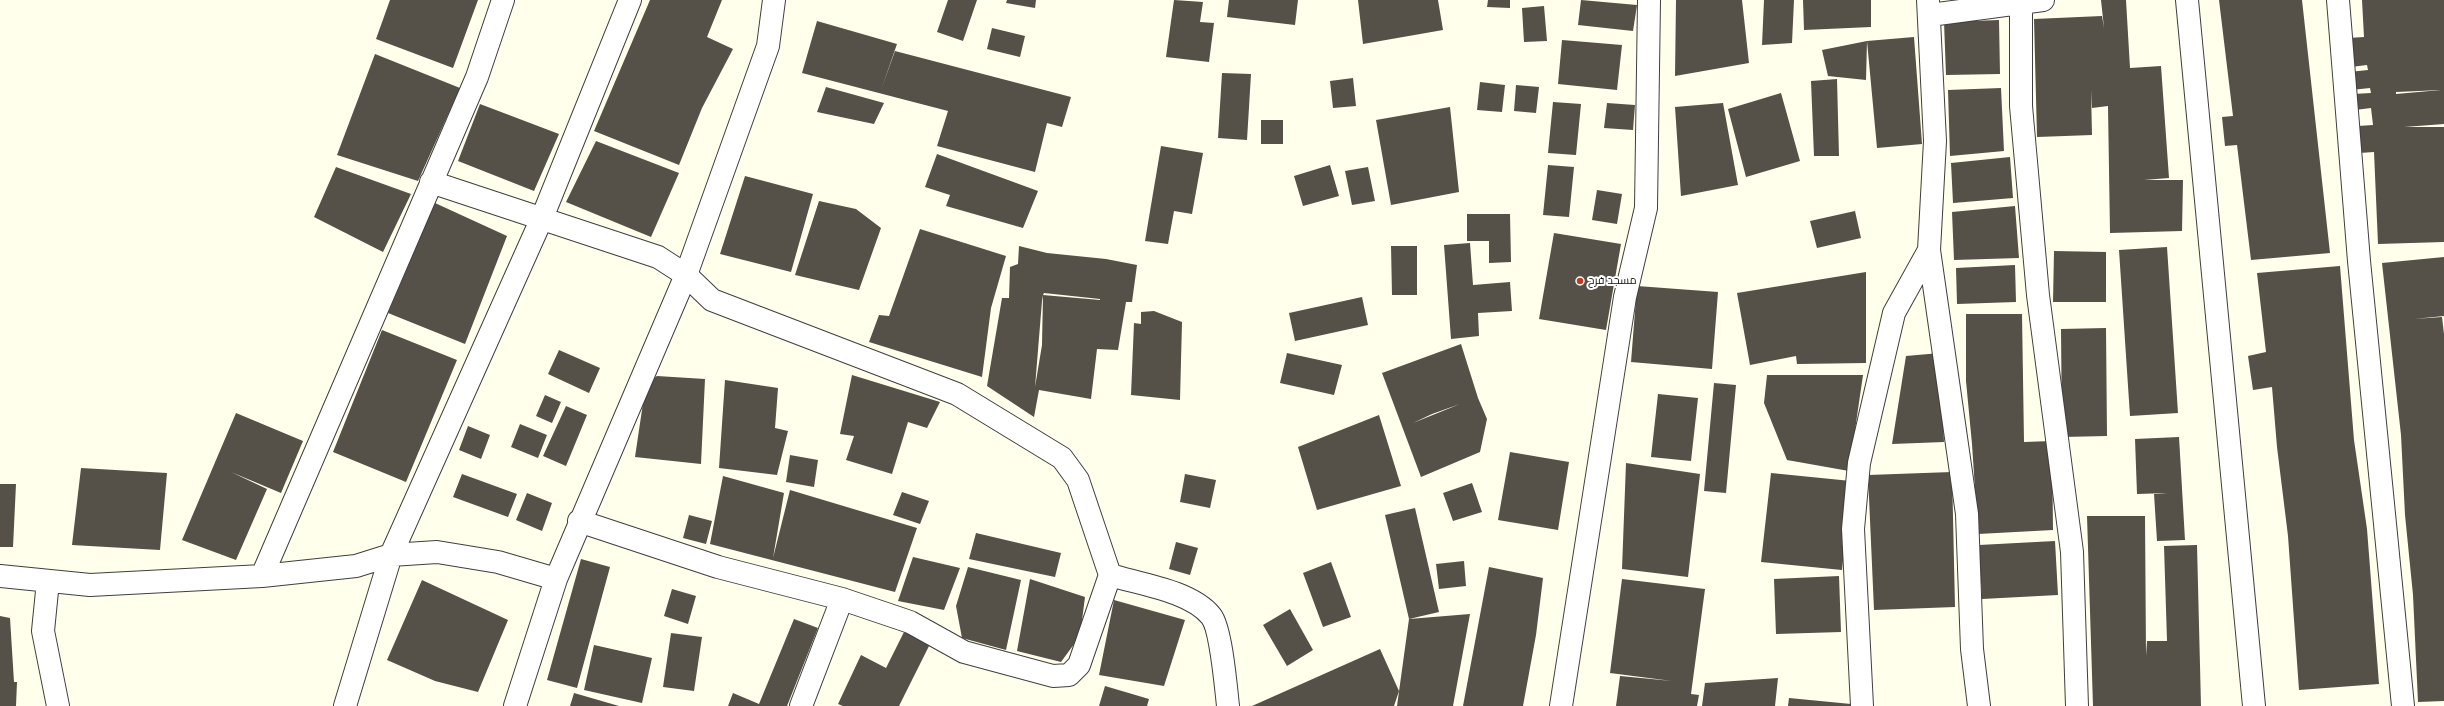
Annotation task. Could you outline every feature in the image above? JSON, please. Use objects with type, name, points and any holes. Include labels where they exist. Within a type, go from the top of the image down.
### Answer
[{"type":"street","points":[[262,576],[477,77],[503,0]]},
{"type":"street","points":[[345,706],[391,555],[542,218],[630,0]]},
{"type":"street","points":[[515,706],[556,579],[579,521],[686,275],[768,46],[774,0]]},
{"type":"street","points":[[1561,706],[1625,297],[1646,208],[1649,0]]},
{"type":"street","points":[[1979,706],[1972,649],[1967,514],[1929,250],[1935,141],[1929,8],[2043,0]]},
{"type":"street","points":[[2187,0],[2254,706]]},
{"type":"street","points":[[2338,0],[2359,261],[2403,706]]},
{"type":"street","points":[[2021,2],[2021,106],[2038,295],[2072,552],[2077,706]]},
{"type":"street","points":[[431,182],[658,257],[686,275],[712,300],[957,394],[1062,458],[1078,480],[1110,575],[1079,665],[1069,675],[1053,676],[964,652],[910,622],[842,599],[718,567],[579,521]]},
{"type":"street","points":[[1862,706],[1853,529],[1859,463],[1894,313],[1929,250]]},
{"type":"street","points":[[0,576],[90,584],[262,576],[356,566],[391,555],[437,552],[498,562],[556,579]]},
{"type":"street","points":[[1110,575],[1189,598],[1212,616],[1224,662],[1228,706]]},
{"type":"street","points":[[48,581],[43,631],[58,706]]},
{"type":"street","points":[[801,706],[842,599]]},
{"type":"building","points":[[390,0],[478,0],[453,68],[376,39]]},
{"type":"building","points":[[650,0],[722,0],[707,37],[733,49],[702,108],[679,165],[594,131]]},
{"type":"building","points":[[948,0],[977,0],[963,41],[937,32]]},
{"type":"building","points":[[1007,0],[1036,0],[1035,8],[1006,3]]},
{"type":"building","points":[[1174,0],[1203,2],[1200,22],[1214,23],[1209,62],[1166,57]]},
{"type":"building","points":[[1229,0],[1298,0],[1295,25],[1227,17]]},
{"type":"building","points":[[1358,0],[1438,0],[1443,30],[1363,44]]},
{"type":"building","points":[[1488,0],[1510,0],[1510,8],[1487,7]]},
{"type":"building","points":[[1581,0],[1637,5],[1633,31],[1578,25]]},
{"type":"building","points":[[1676,0],[1742,0],[1749,63],[1675,76]]},
{"type":"building","points":[[1764,0],[1794,0],[1792,43],[1762,45]]},
{"type":"building","points":[[1803,0],[1871,0],[1871,27],[1804,30]]},
{"type":"building","points":[[2101,0],[2126,0],[2130,68],[2161,66],[2169,178],[2144,180],[2183,180],[2182,231],[2110,233],[2108,106],[2092,108],[2091,90],[2092,135],[2037,137],[2034,19],[2102,16],[2104,28]]},
{"type":"building","points":[[2219,0],[2302,0],[2330,253],[2251,260],[2237,145],[2225,146],[2222,117],[2233,116]]},
{"type":"building","points":[[2362,0],[2444,0],[2444,124],[2404,127],[2444,127],[2444,242],[2378,244],[2374,152],[2359,153],[2358,126],[2373,125],[2371,108],[2355,110],[2353,94],[2371,93],[2370,88],[2351,90],[2349,72],[2368,70],[2367,65],[2351,67],[2348,38],[2364,37]],"holes":[[[2441,90],[2396,94],[2396,92]]]},
{"type":"building","points":[[1544,6],[1547,41],[1524,42],[1522,8]]},
{"type":"building","points":[[1999,20],[2000,74],[1946,75],[1944,22]]},
{"type":"building","points":[[817,21],[897,44],[881,90],[895,51],[1071,97],[1062,127],[1047,123],[1035,172],[937,146],[948,111],[802,73]]},
{"type":"building","points":[[992,28],[1025,36],[1020,57],[987,49]]},
{"type":"building","points":[[1914,37],[1922,144],[1877,148],[1867,41]]},
{"type":"building","points":[[1562,40],[1622,45],[1617,90],[1558,84]]},
{"type":"building","points":[[1867,41],[1866,80],[1828,76],[1822,50]]},
{"type":"building","points":[[375,54],[460,88],[418,181],[337,155]]},
{"type":"building","points":[[1222,73],[1251,74],[1247,140],[1218,138]]},
{"type":"building","points":[[1353,78],[1356,106],[1333,108],[1330,81]]},
{"type":"building","points":[[1837,79],[1839,156],[1814,156],[1811,81]]},
{"type":"building","points":[[1480,82],[1505,85],[1502,112],[1477,110]]},
{"type":"building","points":[[1516,85],[1539,87],[1536,113],[1514,111]]},
{"type":"building","points":[[826,87],[884,103],[874,124],[817,112]]},
{"type":"building","points":[[2001,88],[2004,151],[1950,156],[1948,90]]},
{"type":"building","points":[[1781,93],[1800,161],[1746,177],[1728,109]]},
{"type":"building","points":[[1553,102],[1581,104],[1576,155],[1548,153]]},
{"type":"building","points":[[1607,103],[1635,105],[1633,130],[1604,128]]},
{"type":"building","points":[[1723,103],[1738,185],[1681,196],[1675,107]]},
{"type":"building","points":[[480,104],[559,134],[534,191],[458,161]]},
{"type":"building","points":[[1450,107],[1459,192],[1391,205],[1376,120]]},
{"type":"building","points":[[1261,120],[1283,120],[1283,144],[1261,144]]},
{"type":"building","points":[[596,141],[679,173],[651,237],[566,202]]},
{"type":"building","points":[[1161,146],[1203,153],[1192,214],[1174,211],[1168,244],[1145,241]]},
{"type":"building","points":[[937,154],[1038,191],[1023,228],[946,206],[950,195],[925,187]]},
{"type":"building","points":[[2010,157],[2013,198],[1953,203],[1951,163]]},
{"type":"building","points":[[1330,165],[1339,196],[1303,206],[1294,176]]},
{"type":"building","points":[[1548,165],[1574,167],[1569,217],[1543,215]]},
{"type":"building","points":[[336,167],[411,194],[383,252],[314,217]]},
{"type":"building","points":[[1368,167],[1375,201],[1352,205],[1345,171]]},
{"type":"building","points":[[745,176],[813,194],[791,272],[720,254]]},
{"type":"building","points":[[1597,190],[1622,194],[1617,224],[1592,220]]},
{"type":"building","points":[[819,201],[856,209],[881,228],[859,290],[795,275]]},
{"type":"building","points":[[435,203],[507,236],[465,344],[388,313]]},
{"type":"building","points":[[2015,206],[2019,258],[1954,260],[1952,212]]},
{"type":"building","points":[[1855,211],[1861,238],[1817,248],[1810,221]]},
{"type":"building","points":[[1467,214],[1510,214],[1511,262],[1489,263],[1489,241],[1467,241]]},
{"type":"building","points":[[920,229],[1006,256],[991,308],[982,377],[869,342],[879,315],[889,316]]},
{"type":"building","name":"مسجد فرح","points":[[1554,233],[1621,244],[1606,330],[1539,319]]},
{"type":"building","points":[[1470,243],[1473,285],[1510,282],[1512,311],[1478,313],[1479,336],[1451,339],[1444,245]]},
{"type":"building","points":[[1019,246],[1047,253],[1106,259],[1137,265],[1132,302],[1126,302],[1118,350],[1097,349],[1091,399],[1039,390],[1034,417],[987,386],[1002,298],[1009,298],[1010,267],[1018,264]],"holes":[[[1044,293],[1100,299],[1100,300],[1043,295]],[[1043,295],[1042,345],[1035,387]]]},
{"type":"building","points":[[1391,246],[1417,246],[1417,295],[1392,295]]},
{"type":"building","points":[[2167,247],[2178,413],[2130,416],[2119,250]]},
{"type":"building","points":[[2054,251],[2106,252],[2106,302],[2053,302]]},
{"type":"building","points":[[2444,257],[2444,316],[2414,319],[2442,317],[2444,334],[2444,701],[2418,702],[2413,595],[2405,515],[2401,435],[2382,263]]},
{"type":"building","points":[[2015,265],[2016,302],[1957,304],[1956,268]]},
{"type":"building","points":[[2340,266],[2354,440],[2367,529],[2379,684],[2299,690],[2288,536],[2277,447],[2272,387],[2253,390],[2248,356],[2266,352],[2257,273]]},
{"type":"building","points":[[1866,272],[1866,363],[1797,364],[1796,356],[1750,365],[1737,293]]},
{"type":"building","points":[[1637,286],[1718,292],[1712,369],[1631,362]]},
{"type":"building","points":[[1362,297],[1368,325],[1295,341],[1289,313]]},
{"type":"building","points":[[1154,311],[1182,322],[1180,400],[1131,395],[1134,323],[1141,324],[1141,312]]},
{"type":"building","points":[[1966,314],[2022,314],[2024,442],[2052,441],[2053,530],[1978,534],[1966,381]]},
{"type":"building","points":[[2106,328],[2107,436],[2062,437],[2061,329]]},
{"type":"building","points":[[382,330],[457,360],[406,482],[333,452]]},
{"type":"building","points":[[1461,344],[1478,398],[1487,419],[1480,452],[1421,477],[1382,373]],"holes":[[[1460,404],[1413,423],[1432,414]]]},
{"type":"building","points":[[559,350],[600,368],[589,393],[548,374]]},
{"type":"building","points":[[1287,353],[1342,365],[1334,395],[1280,383]]},
{"type":"building","points":[[1940,353],[1944,442],[1892,444],[1906,356]]},
{"type":"building","points":[[852,375],[940,402],[927,428],[908,422],[892,474],[846,460],[854,436],[840,434]]},
{"type":"building","points":[[1767,375],[1863,375],[1849,471],[1787,460],[1764,403]]},
{"type":"building","points":[[657,376],[705,379],[701,464],[635,457],[646,383]]},
{"type":"building","points":[[725,380],[778,388],[775,428],[788,431],[777,475],[719,468]]},
{"type":"building","points":[[1714,383],[1736,385],[1726,493],[1704,491]]},
{"type":"building","points":[[1658,394],[1698,398],[1691,461],[1651,457]]},
{"type":"building","points":[[545,395],[561,402],[552,423],[536,416]]},
{"type":"building","points":[[566,406],[587,415],[566,466],[543,456]]},
{"type":"building","points":[[236,413],[303,441],[281,493],[231,472],[267,489],[236,560],[182,540]]},
{"type":"building","points":[[1379,415],[1401,486],[1317,510],[1298,447]]},
{"type":"building","points":[[520,424],[547,435],[538,458],[511,447]]},
{"type":"building","points":[[468,426],[490,435],[481,459],[459,450]]},
{"type":"building","points":[[2179,437],[2185,540],[2157,541],[2154,494],[2167,493],[2137,494],[2135,439]]},
{"type":"building","points":[[1510,452],[1569,462],[1558,530],[1498,520]]},
{"type":"building","points":[[790,455],[818,460],[814,487],[786,482]]},
{"type":"building","points":[[1626,463],[1700,474],[1688,577],[1622,569]]},
{"type":"building","points":[[81,468],[167,473],[160,550],[72,545]]},
{"type":"building","points":[[1952,472],[1955,607],[1874,610],[1868,475]]},
{"type":"building","points":[[1771,473],[1851,481],[1842,570],[1761,562]]},
{"type":"building","points":[[462,474],[517,494],[508,517],[453,497]]},
{"type":"building","points":[[1185,474],[1216,480],[1210,508],[1180,502]]},
{"type":"building","points":[[723,476],[784,493],[773,558],[790,490],[917,528],[895,592],[710,544]]},
{"type":"building","points":[[1472,483],[1482,512],[1453,521],[1443,493]]},
{"type":"building","points":[[0,484],[16,484],[13,547],[0,547]]},
{"type":"building","points":[[902,492],[929,501],[920,524],[893,515]]},
{"type":"building","points":[[527,493],[552,503],[542,531],[516,520]]},
{"type":"building","points":[[1415,508],[1439,612],[1409,619],[1385,515]]},
{"type":"building","points":[[689,515],[712,521],[706,544],[683,538]]},
{"type":"building","points":[[2087,516],[2145,516],[2146,656],[2147,641],[2167,641],[2164,546],[2197,545],[2201,706],[2093,706]]},
{"type":"building","points":[[976,533],[1061,553],[1055,577],[969,559]]},
{"type":"building","points":[[2055,541],[2058,595],[1982,599],[1979,545]]},
{"type":"building","points":[[1176,542],[1198,548],[1190,575],[1169,569]]},
{"type":"building","points":[[913,557],[960,568],[944,610],[898,601]]},
{"type":"building","points":[[581,559],[610,567],[577,688],[547,680]]},
{"type":"building","points":[[1464,561],[1466,586],[1439,589],[1436,564]]},
{"type":"building","points":[[1331,562],[1351,617],[1323,627],[1303,573]]},
{"type":"building","points":[[968,567],[1021,580],[1006,650],[962,638],[956,606]]},
{"type":"building","points":[[1489,567],[1543,578],[1536,635],[1523,706],[1463,706]]},
{"type":"building","points":[[1839,576],[1841,632],[1776,634],[1774,579]]},
{"type":"building","points":[[1030,579],[1085,597],[1080,636],[1061,662],[1017,651]]},
{"type":"building","points":[[1622,579],[1705,589],[1691,694],[1699,695],[1697,706],[1616,706],[1620,676],[1672,681],[1610,673]]},
{"type":"building","points":[[422,580],[508,620],[478,692],[435,681],[387,660]]},
{"type":"building","points":[[672,589],[696,596],[688,624],[664,616]]},
{"type":"building","points":[[1114,600],[1185,620],[1164,686],[1099,675]]},
{"type":"building","points":[[1290,609],[1313,650],[1287,666],[1263,625]]},
{"type":"building","points":[[1470,614],[1453,706],[1397,706],[1409,619]]},
{"type":"building","points":[[0,616],[10,618],[14,682],[17,682],[16,706],[0,706]]},
{"type":"building","points":[[794,619],[818,628],[787,706],[728,706],[733,693],[759,704]]},
{"type":"building","points":[[904,632],[930,644],[899,706],[843,706],[838,704],[861,655],[886,668]]},
{"type":"building","points":[[671,633],[702,637],[694,691],[663,687]]},
{"type":"building","points":[[594,645],[652,658],[642,703],[584,690]]},
{"type":"building","points":[[1380,649],[1399,691],[1394,706],[1252,706]]},
{"type":"building","points":[[1778,678],[1775,706],[1702,706],[1705,683]]},
{"type":"building","points":[[1105,686],[1149,699],[1147,706],[1099,706]]},
{"type":"building","points":[[574,693],[619,706],[570,706]]},
{"type":"building","points":[[1789,698],[1851,704],[1850,706],[1788,706]]},
{"type":"place","name":"مسجد فرح","points":[[1580,281]]}]
